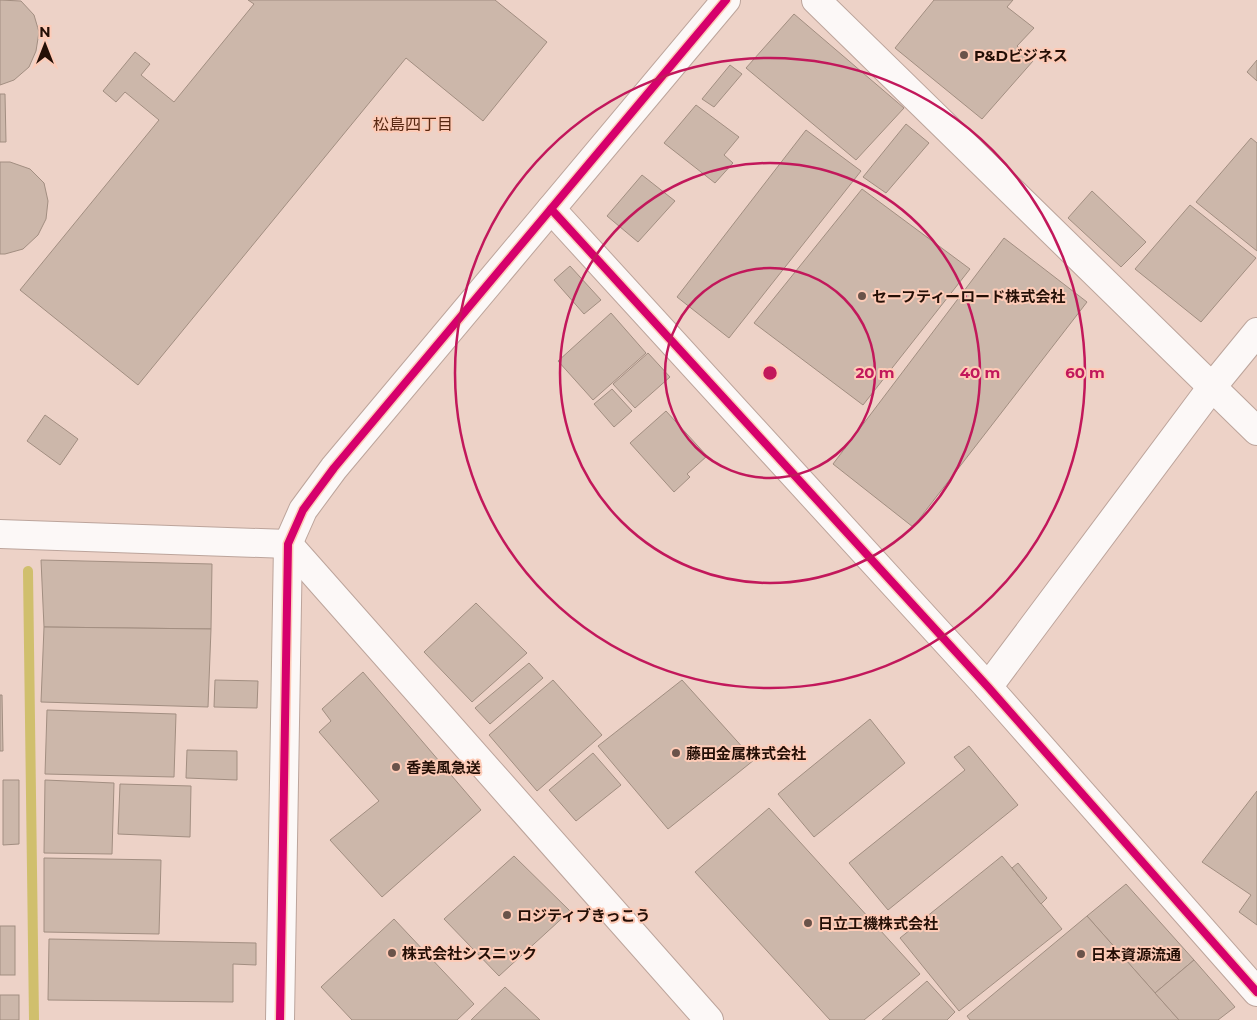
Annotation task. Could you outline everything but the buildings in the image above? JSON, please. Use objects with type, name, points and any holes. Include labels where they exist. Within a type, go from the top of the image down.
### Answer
[{"type":"street","points":[[280,1020],[288,544],[303,510],[334,468],[726,0]]},
{"type":"street","points":[[816,0],[1257,431]]},
{"type":"street","points":[[551,209],[988,687],[1257,992]]},
{"type":"street","points":[[988,687],[1212,387],[1257,332]]},
{"type":"street","points":[[0,534],[288,544],[710,1020]]},
{"type":"waterway","points":[[28,571],[34,1020]]},
{"type":"cycle path","points":[[280,1020],[288,544],[303,510],[334,468],[726,0]]},
{"type":"cycle path","points":[[551,209],[988,687],[1257,992]]},
{"type":"place","name":"P&Dビジネス","points":[[964,55]]},
{"type":"place","name":"セーフティーロード株式会社","points":[[862,296]]},
{"type":"place","name":"藤田金属株式会社","points":[[676,753]]},
{"type":"place","name":"香美風急送","points":[[396,767]]},
{"type":"place","name":"ロジティブきっこう","points":[[507,915]]},
{"type":"place","name":"日立工機株式会社","points":[[808,923]]},
{"type":"place","name":"株式会社シスニック","points":[[392,953]]},
{"type":"place","name":"日本資源流通","points":[[1081,954]]},
{"type":"district","name":"松島四丁目","points":[[413,124]]}]
